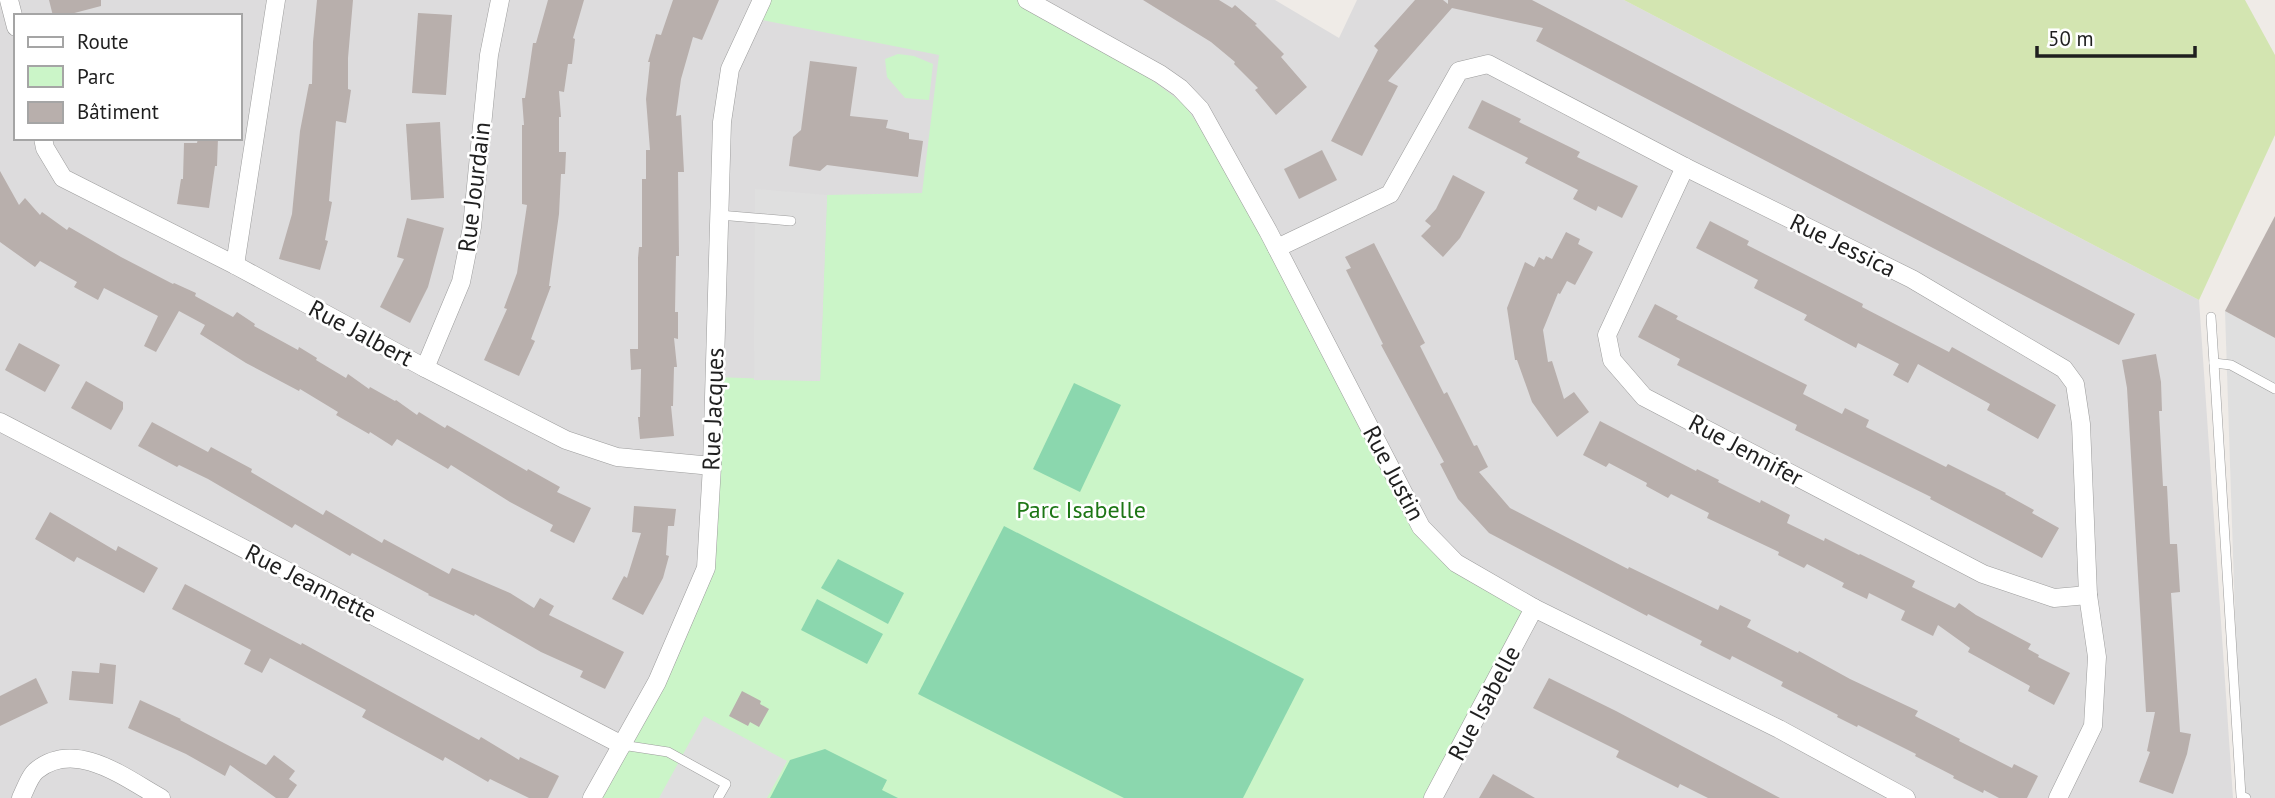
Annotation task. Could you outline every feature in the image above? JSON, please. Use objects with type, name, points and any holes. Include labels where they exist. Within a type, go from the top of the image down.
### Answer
[{"type":"street","points":[[9,0],[14,19]]},
{"type":"street","points":[[235,265],[276,0]]},
{"type":"street","name":"Rue Jourdain","points":[[425,368],[461,282],[472,227],[489,55],[500,0]]},
{"type":"street","name":"Rue Jacques","points":[[592,798],[657,682],[706,568],[712,466],[722,122],[730,69],[762,0]]},
{"type":"street","name":"Rue Justin","points":[[1027,0],[1160,74],[1180,88],[1200,109],[1277,248],[1421,527],[1456,563],[1534,608],[1779,729],[1906,798]]},
{"type":"street","name":"Rue Jessica","points":[[1277,248],[1390,194],[1460,71],[1488,64],[1685,167],[1912,279],[2064,369],[2076,384],[2081,424],[2088,595],[2097,657],[2093,726],[2058,798]]},
{"type":"street","name":"Rue Jalbert","points":[[43,140],[45,148],[63,178],[235,265],[425,368],[566,440],[617,457],[712,466]]},
{"type":"street","name":"Rue Jennifer","points":[[1685,167],[1606,335],[1612,360],[1644,397],[1983,573],[2054,598],[2088,595]]},
{"type":"street","name":"Rue Jeannette","points":[[0,422],[621,745]]},
{"type":"street","name":"Rue Isabelle","points":[[1433,798],[1534,608]]},
{"type":"street","points":[[21,798],[35,771],[64,756],[103,765],[160,798]]},
{"type":"lane","points":[[719,215],[791,221]]},
{"type":"lane","points":[[2211,317],[2244,797]]},
{"type":"lane","points":[[2214,363],[2231,365],[2275,389]]},
{"type":"lane","points":[[621,745],[668,752],[726,784],[718,798]]},
{"type":"shaded area","points":[[0,0],[1275,0],[1339,38],[1357,0],[1624,0],[2199,300],[2233,798],[0,798]]},
{"type":"shaded area","points":[[755,189],[827,195],[820,381],[754,380]]},
{"type":"shaded area","points":[[2225,311],[2275,338],[2275,798],[2241,798]]},
{"type":"shaded area","points":[[704,716],[787,761],[767,798],[659,798]]},
{"type":"green space","name":"Parc Isabelle","points":[[761,0],[1017,0],[1152,80],[1184,104],[1259,214],[1421,527],[1534,608],[1433,798],[592,798],[706,568],[715,377],[820,381],[827,195],[922,193],[939,55],[752,18]]},
{"type":"green space","points":[[1624,0],[2245,0],[2275,55],[2275,135],[2199,300]]},
{"type":"green space","points":[[898,54],[914,56],[933,64],[929,100],[905,98],[887,77],[885,59]]},
{"type":"green space","points":[[1074,383],[1121,405],[1080,492],[1033,469]]},
{"type":"green space","points":[[1004,526],[1304,679],[1243,798],[1124,798],[918,694]]},
{"type":"green space","points":[[838,559],[904,593],[888,624],[821,588]]},
{"type":"green space","points":[[817,599],[883,634],[867,664],[801,630]]},
{"type":"green space","points":[[825,749],[887,780],[882,790],[898,798],[770,798],[790,760]]},
{"type":"building","points":[[49,0],[101,0],[101,6],[71,14],[52,14]]},
{"type":"building","points":[[317,0],[353,0],[348,58],[348,89],[351,90],[346,123],[336,121],[329,201],[332,202],[325,240],[328,241],[320,270],[279,259],[292,214],[300,131],[309,84],[312,84]]},
{"type":"building","points":[[548,0],[584,0],[573,38],[572,64],[568,64],[564,92],[559,91],[559,152],[566,152],[565,174],[561,174],[551,286],[531,339],[535,341],[519,376],[484,360],[507,309],[504,308],[517,273],[527,205],[522,204],[522,98],[525,98],[533,43],[536,43]]},
{"type":"building","points":[[673,0],[719,0],[702,40],[693,37],[681,79],[676,116],[681,115],[684,172],[678,172],[679,256],[676,256],[675,312],[678,312],[678,339],[674,338],[677,367],[674,367],[671,406],[674,436],[640,439],[638,417],[641,369],[631,370],[630,349],[638,349],[638,258],[639,247],[642,247],[642,179],[646,179],[646,150],[650,150],[646,99],[648,62],[656,34],[661,35]]},
{"type":"building","points":[[1143,0],[1219,0],[1232,8],[1235,5],[1257,24],[1255,25],[1284,54],[1281,57],[1307,87],[1276,115],[1255,90],[1258,88],[1235,62],[1211,42]]},
{"type":"building","points":[[1415,0],[1443,0],[1448,4],[1448,0],[1532,0],[2135,314],[2119,345],[1536,41],[1543,28],[1452,8],[1388,81],[1398,86],[1362,156],[1331,141],[1378,50],[1374,46]]},
{"type":"building","points":[[418,13],[452,15],[446,95],[412,93]]},
{"type":"building","points":[[810,61],[857,67],[850,116],[888,120],[886,128],[909,133],[909,139],[923,141],[918,177],[827,165],[820,171],[789,166],[793,137],[801,130]]},
{"type":"building","points":[[1482,100],[1580,152],[1577,157],[1638,186],[1622,218],[1598,206],[1596,211],[1573,199],[1578,190],[1525,163],[1528,158],[1468,128]]},
{"type":"building","points":[[440,122],[444,198],[411,200],[406,124]]},
{"type":"building","points":[[198,140],[218,140],[217,166],[209,208],[177,204],[183,179],[184,143],[197,143]]},
{"type":"building","points":[[1322,150],[1337,180],[1299,199],[1284,169]]},
{"type":"building","points":[[0,171],[19,205],[25,198],[40,215],[42,212],[67,230],[69,227],[121,257],[196,293],[195,296],[233,317],[237,312],[255,324],[254,326],[298,350],[299,347],[346,378],[348,374],[369,389],[370,387],[396,400],[417,415],[419,412],[445,428],[447,425],[560,487],[557,492],[591,508],[574,543],[550,531],[553,525],[451,465],[448,469],[397,439],[392,446],[336,415],[338,412],[300,389],[299,391],[246,363],[200,334],[205,325],[179,311],[156,352],[144,346],[158,316],[104,288],[98,300],[74,287],[77,282],[40,261],[35,267],[0,242]]},
{"type":"building","points":[[1453,175],[1485,192],[1460,238],[1443,257],[1421,236],[1431,226],[1425,221],[1436,209]]},
{"type":"building","points":[[2275,216],[2275,338],[2225,311]]},
{"type":"building","points":[[407,218],[444,228],[428,287],[410,323],[380,307],[404,259],[397,257]]},
{"type":"building","points":[[1710,221],[1749,241],[1747,245],[1863,304],[1862,307],[1949,352],[1952,347],[2056,405],[2038,439],[1987,410],[1990,404],[1918,364],[1908,383],[1893,375],[1899,364],[1858,343],[1856,348],[1804,320],[1807,315],[1754,288],[1758,280],[1696,248]]},
{"type":"building","points":[[1566,232],[1580,239],[1578,244],[1593,252],[1575,285],[1567,281],[1560,294],[1558,293],[1543,330],[1548,362],[1552,361],[1564,399],[1574,392],[1589,412],[1557,437],[1532,402],[1515,360],[1507,308],[1525,262],[1534,267],[1539,257],[1544,260],[1546,256],[1552,259]]},
{"type":"building","points":[[1374,243],[1425,343],[1420,346],[1444,394],[1447,392],[1474,446],[1477,445],[1488,467],[1479,472],[1510,508],[1628,569],[1629,567],[1718,610],[1720,605],[1751,620],[1747,627],[1918,711],[1915,716],[1960,739],[1959,741],[2012,768],[2014,764],[2038,776],[2027,798],[1999,798],[1984,790],[1983,793],[1915,756],[1916,754],[1837,717],[1838,715],[1781,686],[1783,682],[1732,656],[1730,660],[1700,645],[1702,641],[1648,614],[1647,616],[1489,533],[1458,499],[1440,464],[1444,462],[1381,345],[1383,344],[1346,270],[1351,268],[1345,257]]},
{"type":"building","points":[[1655,304],[1678,316],[1676,319],[1807,385],[1803,394],[1842,414],[1845,408],[1869,420],[1866,427],[1946,467],[1948,464],[2034,510],[2032,513],[2059,528],[2042,558],[1930,499],[1931,497],[1795,430],[1797,425],[1677,365],[1680,359],[1638,337]]},
{"type":"building","points":[[19,343],[60,365],[45,392],[5,370]]},
{"type":"building","points":[[2156,354],[2161,382],[2162,411],[2159,411],[2163,486],[2167,486],[2170,544],[2177,544],[2180,592],[2171,593],[2180,732],[2191,734],[2173,794],[2139,782],[2150,752],[2147,751],[2155,712],[2146,712],[2127,388],[2122,360]]},
{"type":"building","points":[[86,381],[123,402],[123,409],[111,430],[71,408]]},
{"type":"building","points":[[1600,421],[1760,503],[1761,500],[1790,515],[1787,523],[1915,581],[1912,587],[1955,608],[1959,603],[2031,644],[2028,649],[2039,655],[2038,657],[2070,673],[2054,705],[2028,691],[2030,686],[1968,652],[1970,648],[1938,625],[1933,636],[1901,620],[1905,611],[1869,593],[1867,599],[1842,587],[1844,583],[1807,564],[1804,568],[1778,555],[1779,552],[1707,518],[1709,513],[1671,494],[1668,498],[1646,486],[1647,483],[1609,463],[1606,467],[1583,455]]},
{"type":"building","points":[[152,422],[208,452],[211,447],[252,469],[251,472],[323,515],[326,510],[382,543],[384,539],[449,574],[452,568],[510,593],[534,608],[540,598],[554,606],[549,615],[624,652],[605,689],[580,677],[583,671],[541,652],[475,614],[474,616],[428,595],[352,553],[350,556],[295,524],[292,528],[208,479],[179,465],[177,467],[138,446]]},
{"type":"building","points":[[634,506],[676,509],[674,526],[668,526],[666,555],[669,556],[663,578],[643,615],[612,599],[624,576],[627,578],[641,533],[632,532]]},
{"type":"building","points":[[50,512],[116,551],[118,546],[158,568],[144,593],[77,557],[74,562],[35,539]]},
{"type":"building","points":[[185,584],[301,645],[302,643],[479,740],[481,737],[519,760],[520,757],[559,776],[548,798],[529,798],[490,779],[488,782],[445,757],[443,761],[362,717],[366,710],[270,658],[262,673],[244,664],[251,650],[172,609]]},
{"type":"building","points":[[100,663],[116,665],[113,704],[69,700],[72,671],[99,673]]},
{"type":"building","points":[[36,678],[48,703],[0,726],[0,696]]},
{"type":"building","points":[[1549,678],[1780,798],[1708,798],[1680,784],[1678,788],[1616,757],[1619,751],[1533,708]]},
{"type":"building","points":[[742,691],[761,701],[760,704],[769,709],[759,727],[750,722],[748,726],[729,716]]},
{"type":"building","points":[[140,700],[266,765],[274,755],[295,771],[289,779],[297,785],[288,798],[276,798],[230,765],[225,776],[186,754],[128,728]]},
{"type":"building","points":[[1493,774],[1535,798],[1479,798]]}]
